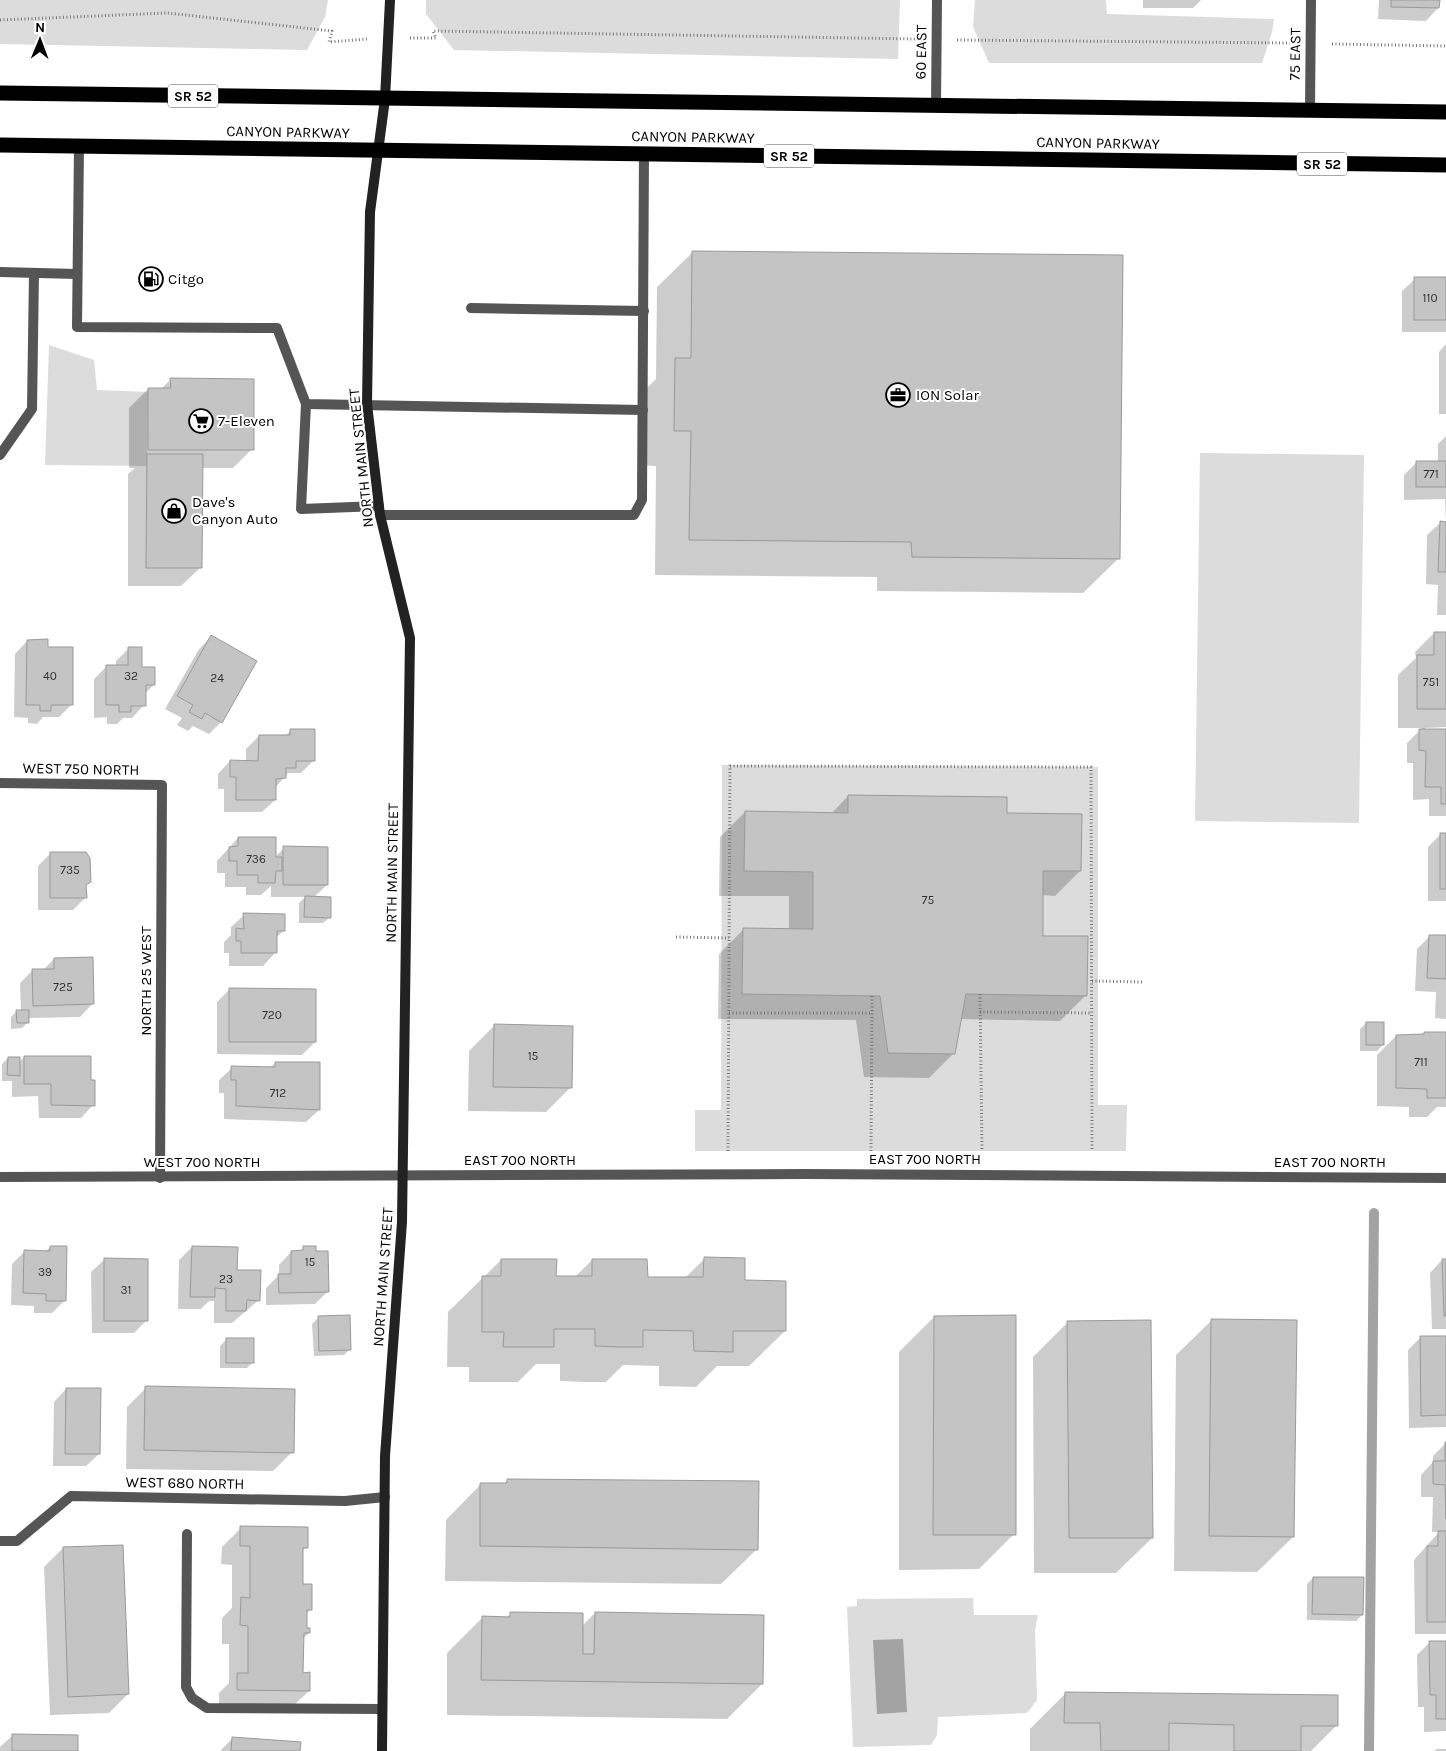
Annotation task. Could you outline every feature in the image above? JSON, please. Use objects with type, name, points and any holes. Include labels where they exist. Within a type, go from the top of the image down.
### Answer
[{"type":"highway","name":"SR 52","points":[[0,93],[1446,112]]},
{"type":"highway","name":"CANYON PARKWAY","points":[[0,145],[1446,166]]},
{"type":"street","name":"NORTH MAIN STREET","points":[[382,1751],[385,1456],[402,1222],[410,638],[379,510],[368,404],[370,212],[385,99],[390,0]]},
{"type":"street","name":"60 EAST","points":[[936,105],[937,0]]},
{"type":"street","name":"75 EAST","points":[[1310,109],[1311,0]]},
{"type":"street","points":[[79,146],[77,327],[277,328],[306,404],[301,509],[634,516],[642,500],[644,154]]},
{"type":"street","points":[[0,272],[77,274]]},
{"type":"street","points":[[0,455],[32,409],[34,273]]},
{"type":"street","points":[[472,308],[644,310]]},
{"type":"street","points":[[306,404],[643,410]]},
{"type":"street","name":"WEST 750 NORTH","points":[[0,783],[162,785]]},
{"type":"street","name":"NORTH 25 WEST","points":[[160,1178],[162,785]]},
{"type":"street","name":"EAST 700 NORTH","points":[[403,1175],[814,1174],[1446,1178]]},
{"type":"street","name":"WEST 700 NORTH","points":[[0,1177],[160,1178],[403,1175]]},
{"type":"street","name":"WEST 680 NORTH","points":[[0,1541],[18,1541],[71,1496],[345,1501],[385,1496]]},
{"type":"street","points":[[187,1534],[186,1687],[192,1698],[207,1708],[382,1709]]},
{"type":"path","points":[[0,20],[167,13],[332,31],[330,42]]},
{"type":"path","points":[[436,38],[433,31],[904,38]]},
{"type":"path","points":[[973,39],[1279,42]]},
{"type":"path","points":[[1346,45],[1446,46]]},
{"type":"path","points":[[728,1151],[730,766],[1092,768],[1092,1151]]},
{"type":"path","points":[[676,937],[729,938]]},
{"type":"path","points":[[1092,981],[1143,982]]},
{"type":"path","points":[[980,994],[982,1151]]},
{"type":"path","points":[[871,1151],[872,996]]},
{"type":"path","points":[[980,1012],[1092,1013]]},
{"type":"path","points":[[729,1013],[872,1013]]},
{"type":"shaded area","points":[[0,0],[328,0],[325,17],[307,50],[0,44]]},
{"type":"shaded area","points":[[426,0],[900,0],[898,59],[454,50],[426,14]]},
{"type":"shaded area","points":[[975,0],[1106,0],[1107,14],[1274,19],[1262,63],[989,63],[973,27]]},
{"type":"shaded area","points":[[49,345],[94,360],[97,390],[148,392],[147,466],[45,465]]},
{"type":"shaded area","points":[[1200,453],[1364,455],[1359,823],[1195,821]]},
{"type":"shaded area","points":[[722,765],[1098,767],[1098,1105],[1127,1105],[1126,1151],[695,1151],[695,1110],[721,1110]],"holes":[[[848,795],[1007,813],[1082,815],[1081,871],[1043,871],[1043,936],[1088,936],[1087,996],[966,994],[955,1054],[889,1053],[880,996],[742,994],[743,928],[813,929],[813,872],[744,871],[745,811],[848,813]]]},
{"type":"shaded area","points":[[973,1598],[974,1615],[1038,1615],[1035,1630],[1037,1700],[1027,1713],[938,1717],[937,1735],[931,1745],[853,1747],[847,1607],[857,1606],[857,1599]]},
{"type":"shaded area","points":[[903,1639],[907,1712],[877,1714],[873,1640]]},
{"type":"building","points":[[1391,0],[1440,0],[1439,8],[1391,7]]},
{"type":"building","name":"ION Solar","points":[[692,251],[1123,255],[1120,559],[912,557],[911,542],[689,540],[691,431],[674,431],[675,358],[691,358]]},
{"type":"building","points":[[1414,277],[1446,277],[1446,320],[1414,320]]},
{"type":"building","name":"7-Eleven","points":[[170,378],[254,379],[254,450],[148,450],[148,388],[171,388]]},
{"type":"building","name":"Dave's Canyon Auto","points":[[147,454],[203,454],[202,568],[146,568]]},
{"type":"building","points":[[1416,461],[1446,461],[1446,487],[1416,487]]},
{"type":"building","points":[[1440,521],[1446,522],[1446,572],[1438,572]]},
{"type":"building","points":[[1434,632],[1446,632],[1446,709],[1417,709],[1417,655],[1434,655]]},
{"type":"building","points":[[211,635],[257,661],[222,723],[205,713],[202,719],[189,712],[193,705],[177,696]]},
{"type":"building","points":[[48,639],[48,647],[73,647],[73,705],[51,705],[51,711],[40,711],[40,705],[26,705],[27,640]]},
{"type":"building","points":[[128,647],[142,647],[142,667],[155,667],[155,685],[146,685],[146,706],[131,706],[131,712],[119,712],[119,705],[106,705],[106,665],[128,665]]},
{"type":"building","points":[[290,729],[315,729],[315,761],[296,761],[296,768],[286,768],[286,778],[276,779],[276,800],[236,800],[236,777],[230,777],[230,760],[258,761],[259,735],[290,735]]},
{"type":"building","points":[[1419,729],[1446,729],[1446,804],[1441,804],[1441,787],[1425,787],[1426,751],[1419,750]]},
{"type":"building","points":[[848,795],[1007,797],[1007,813],[1082,814],[1081,871],[1043,871],[1043,936],[1088,936],[1087,996],[966,994],[955,1054],[888,1053],[880,996],[742,994],[743,928],[813,929],[813,872],[744,871],[745,811],[848,813]]},
{"type":"building","points":[[1440,833],[1446,833],[1446,889],[1440,889]]},
{"type":"building","points":[[238,837],[276,837],[276,857],[282,857],[282,871],[276,871],[275,883],[258,883],[258,875],[237,875],[237,861],[229,861],[229,847],[238,846]]},
{"type":"building","points":[[283,846],[328,847],[328,885],[283,885]]},
{"type":"building","points":[[50,852],[86,852],[90,858],[91,882],[86,885],[87,898],[50,898]]},
{"type":"building","points":[[305,896],[331,897],[331,918],[304,917]]},
{"type":"building","points":[[243,913],[285,914],[285,931],[277,931],[277,953],[241,953],[241,941],[236,941],[236,928],[244,929]]},
{"type":"building","points":[[1429,935],[1446,935],[1446,979],[1427,978]]},
{"type":"building","points":[[93,957],[94,1004],[33,1006],[32,969],[54,969],[54,958]]},
{"type":"building","points":[[229,988],[316,989],[316,1042],[229,1042]]},
{"type":"building","points":[[16,1010],[29,1010],[29,1023],[17,1023]]},
{"type":"building","points":[[1366,1022],[1384,1022],[1384,1045],[1366,1045]]},
{"type":"building","points":[[494,1024],[573,1026],[572,1088],[493,1087]]},
{"type":"building","points":[[1424,1032],[1446,1032],[1446,1098],[1427,1098],[1427,1089],[1396,1088],[1396,1035],[1424,1034]]},
{"type":"building","points":[[24,1056],[91,1056],[91,1080],[95,1080],[95,1106],[51,1105],[51,1084],[24,1084]]},
{"type":"building","points":[[8,1057],[20,1057],[20,1076],[7,1075]]},
{"type":"building","points":[[275,1062],[320,1062],[320,1110],[236,1106],[236,1080],[231,1080],[231,1066],[275,1067]]},
{"type":"building","points":[[50,1246],[67,1246],[66,1301],[46,1301],[46,1294],[23,1293],[24,1250],[50,1251]]},
{"type":"building","points":[[192,1246],[238,1247],[237,1270],[261,1270],[260,1301],[247,1300],[246,1311],[226,1311],[226,1289],[215,1288],[215,1297],[190,1297]]},
{"type":"building","points":[[303,1246],[316,1246],[316,1251],[328,1251],[329,1292],[279,1293],[278,1274],[291,1274],[291,1251],[303,1250]]},
{"type":"building","points":[[704,1257],[745,1258],[745,1280],[786,1281],[786,1331],[733,1331],[733,1352],[694,1351],[693,1331],[643,1330],[643,1347],[595,1346],[595,1329],[554,1329],[554,1347],[503,1347],[504,1332],[482,1332],[482,1276],[501,1276],[501,1259],[557,1259],[556,1276],[592,1276],[592,1259],[647,1259],[648,1277],[703,1277]]},
{"type":"building","points":[[104,1258],[148,1259],[148,1321],[104,1321]]},
{"type":"building","points":[[1442,1259],[1446,1259],[1446,1316],[1444,1316]]},
{"type":"building","points":[[350,1315],[351,1350],[319,1351],[318,1316]]},
{"type":"building","points":[[1016,1315],[1016,1535],[933,1535],[934,1316]]},
{"type":"building","points":[[1211,1319],[1297,1320],[1294,1537],[1209,1536]]},
{"type":"building","points":[[1151,1320],[1153,1538],[1069,1538],[1067,1321]]},
{"type":"building","points":[[1420,1336],[1446,1336],[1446,1415],[1421,1416]]},
{"type":"building","points":[[226,1338],[254,1338],[254,1363],[226,1363]]},
{"type":"building","points":[[145,1386],[295,1389],[294,1453],[144,1450]]},
{"type":"building","points":[[66,1388],[101,1388],[100,1454],[65,1454]]},
{"type":"building","points":[[1445,1442],[1446,1519],[1445,1485],[1433,1484],[1433,1461],[1445,1461]]},
{"type":"building","points":[[507,1479],[759,1481],[758,1550],[480,1546],[480,1483],[507,1483]]},
{"type":"building","points":[[240,1526],[308,1527],[308,1548],[303,1548],[303,1584],[312,1584],[312,1610],[307,1610],[307,1628],[310,1628],[310,1633],[304,1633],[303,1673],[310,1672],[310,1691],[237,1690],[237,1673],[248,1673],[248,1626],[240,1625],[241,1597],[250,1598],[250,1546],[240,1546]]},
{"type":"building","points":[[1438,1531],[1446,1531],[1446,1622],[1427,1622],[1427,1546],[1438,1546]]},
{"type":"building","points":[[123,1545],[129,1694],[68,1697],[63,1547]]},
{"type":"building","points":[[1313,1577],[1364,1577],[1363,1615],[1312,1614]]},
{"type":"building","points":[[510,1612],[583,1613],[583,1654],[594,1654],[595,1612],[764,1615],[763,1684],[481,1680],[482,1616],[510,1617]]},
{"type":"building","points":[[1429,1641],[1446,1641],[1446,1719],[1436,1719],[1436,1695],[1430,1695]]},
{"type":"building","points":[[1065,1692],[1338,1695],[1338,1726],[1301,1726],[1301,1751],[1234,1751],[1234,1725],[1169,1723],[1169,1751],[1101,1751],[1100,1723],[1064,1723]]},
{"type":"building","points":[[12,1734],[78,1735],[78,1751],[12,1751]]},
{"type":"building","points":[[232,1737],[301,1742],[300,1751],[231,1751]]},
{"type":"waterway","points":[[1369,1751],[1374,1213]]},
{"type":"place","name":"Citgo","points":[[151,279]]},
{"type":"place","name":"ION Solar","points":[[898,395]]},
{"type":"place","name":"7-Eleven","points":[[201,421]]},
{"type":"place","name":"Dave's Canyon Auto","points":[[174,511]]}]
